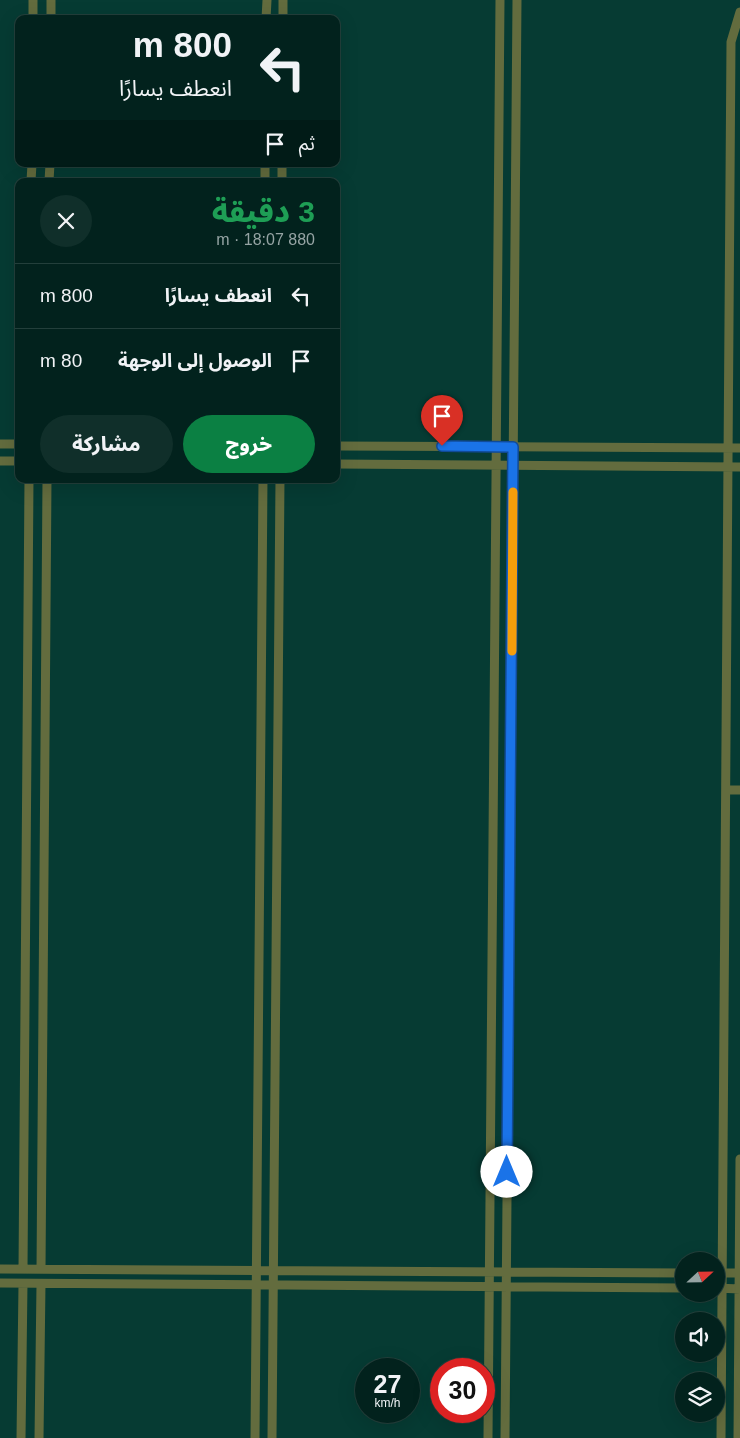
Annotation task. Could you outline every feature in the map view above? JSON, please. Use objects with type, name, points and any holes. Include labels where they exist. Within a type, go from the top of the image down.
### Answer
[{"type":"street","points":[[33,0],[33,15]]},
{"type":"street","points":[[51,0],[51,15]]},
{"type":"street","points":[[266,0],[266,15]]},
{"type":"street","points":[[283,0],[283,15]]},
{"type":"street","points":[[488,1438],[500,0]]},
{"type":"street","points":[[505,1438],[517,0]]},
{"type":"street","points":[[719,1252],[726,790],[731,42],[740,12]]},
{"type":"street","points":[[0,444],[15,444]]},
{"type":"street","points":[[340,446],[740,448]]},
{"type":"street","points":[[0,461],[15,461]]},
{"type":"street","points":[[340,464],[740,466]]},
{"type":"street","points":[[23,1269],[29,483]]},
{"type":"street","points":[[41,1269],[47,483]]},
{"type":"street","points":[[256,1438],[263,483]]},
{"type":"street","points":[[272,1438],[280,483]]},
{"type":"street","points":[[726,790],[740,790]]},
{"type":"street","points":[[738,1438],[740,1158]]},
{"type":"street","points":[[0,1269],[675,1272]]},
{"type":"street","points":[[725,1273],[740,1273]]},
{"type":"street","points":[[0,1283],[675,1288]]},
{"type":"street","points":[[21,1438],[22,1284]]},
{"type":"street","points":[[39,1438],[40,1284]]},
{"type":"street","points":[[725,1288],[740,1289]]},
{"type":"street","points":[[719,1302],[721,1438]]},
{"type":"shaded area","points":[[0,0],[740,0],[740,1438],[0,1438]]},
{"type":"slow traffic","points":[[512,651],[513,492]]},
{"type":"route","points":[[442,446],[513,447],[507,1172]]}]
